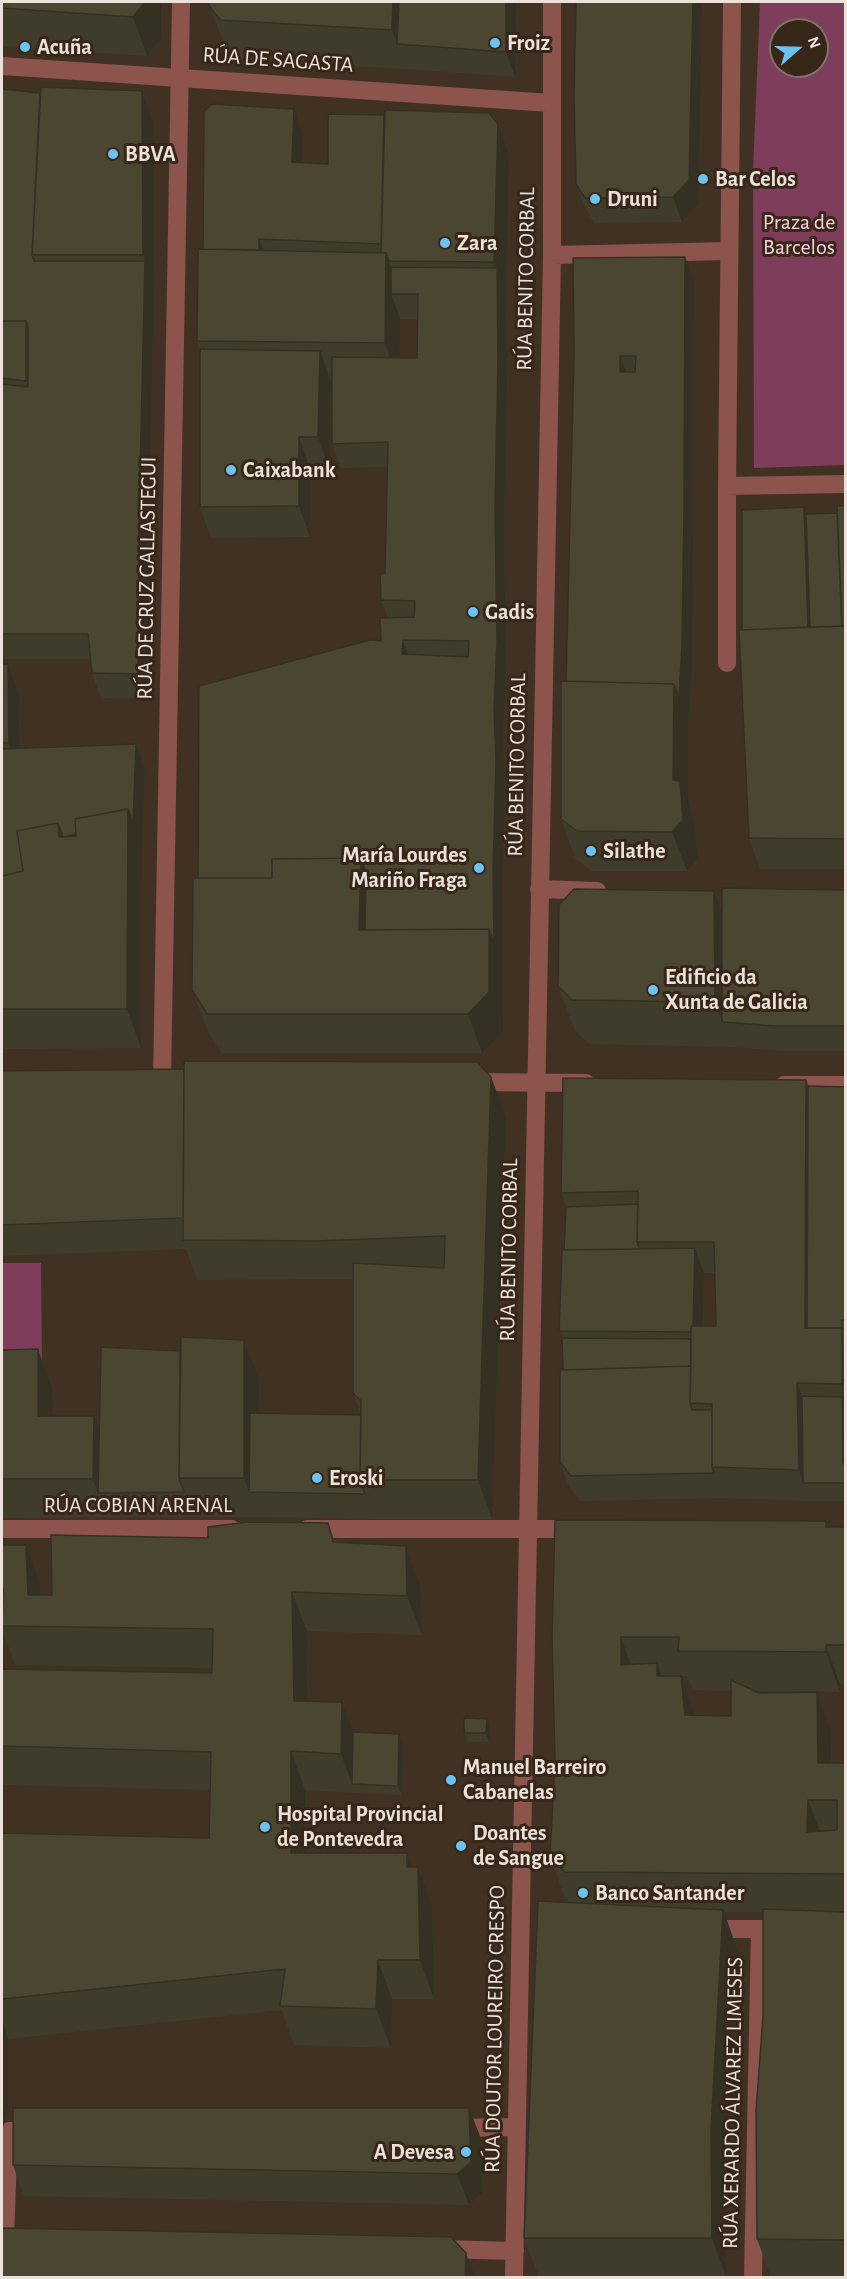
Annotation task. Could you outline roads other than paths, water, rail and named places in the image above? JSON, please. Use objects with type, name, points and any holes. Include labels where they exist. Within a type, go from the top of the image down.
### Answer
[{"type":"street","name":"RÚA DE CRUZ GALLASTEGUI","points":[[139,1080],[168,1081],[181,2]]},
{"type":"street","name":"RÚA BENITO CORBAL","points":[[528,1529],[552,255],[552,2]]},
{"type":"street","points":[[727,663],[728,251],[732,2]]},
{"type":"street","name":"RÚA DE SAGASTA","points":[[2,66],[551,103]]},
{"type":"street","points":[[552,255],[728,251]]},
{"type":"street","points":[[727,486],[846,484]]},
{"type":"street","points":[[539,889],[611,891]]},
{"type":"street","points":[[449,1082],[602,1083]]},
{"type":"street","points":[[764,1085],[846,1085]]},
{"type":"street","name":"RÚA COBIAN ARENAL","points":[[2,1529],[252,1529]]},
{"type":"street","points":[[288,1529],[595,1529]]},
{"type":"street","name":"RÚA DOUTOR LOUREIRO CRESPO","points":[[514,2277],[517,2127],[526,1928],[528,1529]]},
{"type":"street","points":[[691,1929],[792,1929]]},
{"type":"street","name":"RÚA XERARDO ÁLVAREZ LIMESES","points":[[753,2277],[760,1929]]},
{"type":"street","points":[[435,2128],[517,2127]]},
{"type":"street","points":[[28,2239],[3,2239],[9,2131],[57,2130]]},
{"type":"street","points":[[420,2249],[515,2251]]},
{"type":"place","name":"Froiz","points":[[495,43]]},
{"type":"place","name":"Acuña","points":[[25,47]]},
{"type":"place","name":"BBVA","points":[[113,154]]},
{"type":"place","name":"Bar Celos","points":[[703,179]]},
{"type":"place","name":"Druni","points":[[595,199]]},
{"type":"place","name":"Zara","points":[[445,243]]},
{"type":"place","name":"Caixabank","points":[[231,470]]},
{"type":"place","name":"Gadis","points":[[473,612]]},
{"type":"place","name":"Silathe","points":[[591,851]]},
{"type":"place","name":"María Lourdes Mariño Fraga","points":[[479,868]]},
{"type":"place","name":"Edificio da Xunta de Galicia","points":[[653,990]]},
{"type":"place","name":"Eroski","points":[[317,1478]]},
{"type":"place","name":"Manuel Barreiro Cabanelas","points":[[451,1780]]},
{"type":"place","name":"Hospital Provincial de Pontevedra","points":[[265,1827]]},
{"type":"place","name":"Doantes de Sangue","points":[[461,1846]]},
{"type":"place","name":"Banco Santander","points":[[583,1893]]},
{"type":"place","name":"A Devesa","points":[[466,2152]]},
{"type":"park label","name":"Praza de Barcelos","points":[[799,234]]}]
